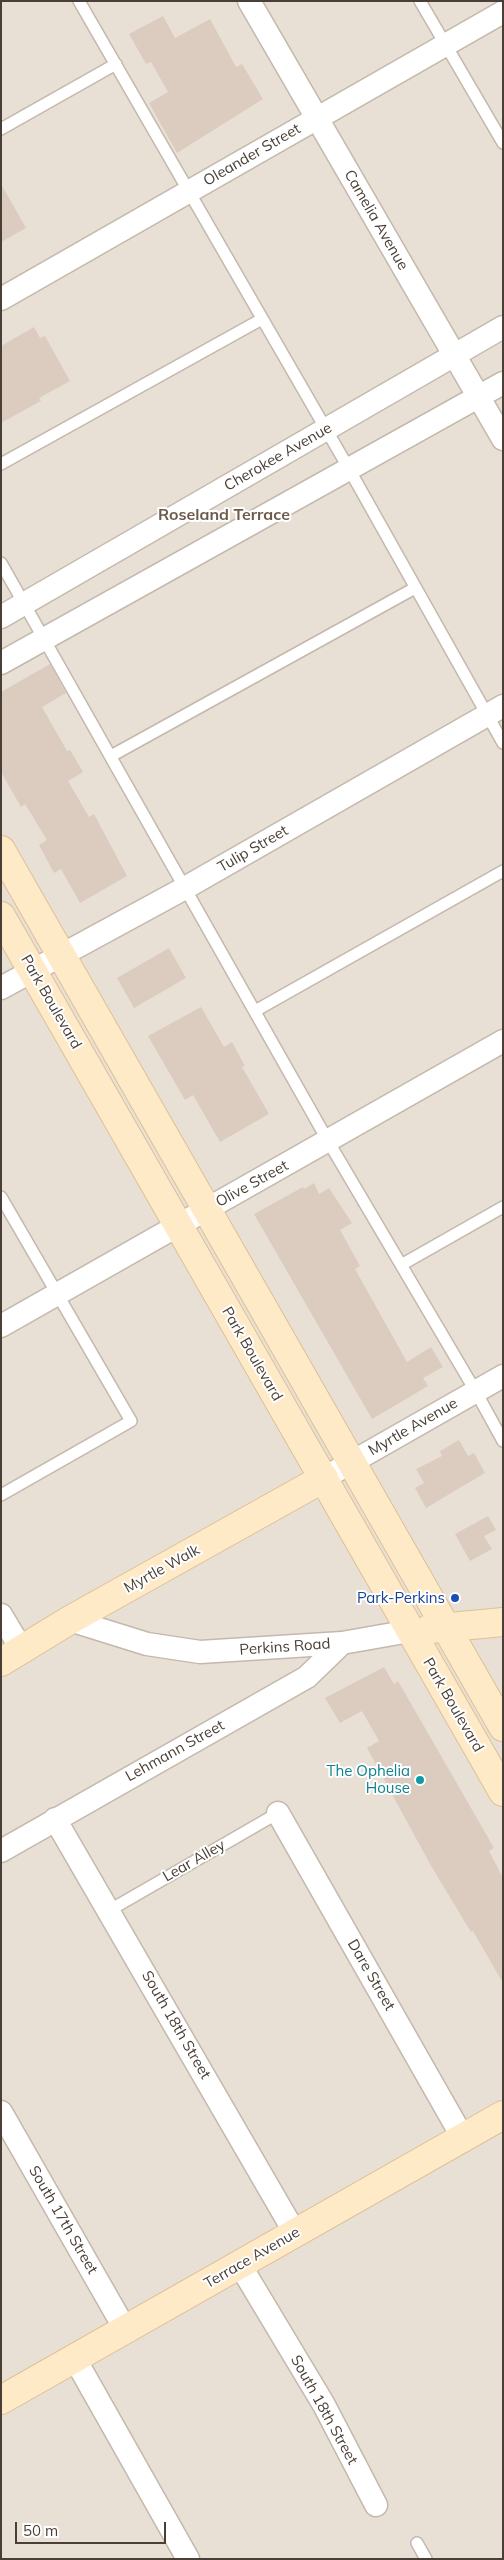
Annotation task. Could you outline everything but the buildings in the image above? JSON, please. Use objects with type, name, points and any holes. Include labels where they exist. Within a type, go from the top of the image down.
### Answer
[{"type":"street","name":"Camelia Avenue","points":[[249,1],[503,439]]},
{"type":"street","name":"Oleander Street","points":[[1,299],[503,12]]},
{"type":"street","name":"Cherokee Avenue","points":[[1,617],[503,327]]},
{"type":"street","points":[[1,663],[503,383]]},
{"type":"street","name":"Tulip Street","points":[[1,988],[185,888],[495,711]]},
{"type":"street","points":[[1,850],[503,1727]]},
{"type":"street","name":"Park Boulevard","points":[[1,916],[503,1792]]},
{"type":"street","name":"Olive Street","points":[[1,1326],[503,1041]]},
{"type":"street","name":"Myrtle Avenue","points":[[324,1478],[503,1376]]},
{"type":"street","name":"Myrtle Walk","points":[[11,1656],[70,1620],[324,1478]]},
{"type":"street","points":[[1,1615],[11,1656]]},
{"type":"street","name":"Perkins Road","points":[[70,1620],[147,1644],[200,1652],[342,1642],[410,1631],[503,1622]]},
{"type":"street","name":"Lehmann Street","points":[[1,1851],[308,1677],[342,1642]]},
{"type":"street","name":"Dare Street","points":[[278,1813],[463,2138]]},
{"type":"street","name":"South 18th Street","points":[[55,1819],[110,1910],[295,2233]]},
{"type":"street","name":"South 17th Street","points":[[1,2112],[125,2329]]},
{"type":"street","name":"Terrace Avenue","points":[[1,2400],[503,2115]]},
{"type":"street","name":"South 18th Street","points":[[240,2264],[324,2405],[376,2505]]},
{"type":"street","points":[[75,2359],[188,2559]]},
{"type":"lane","points":[[80,1],[349,469],[415,588],[495,711],[503,743]]},
{"type":"lane","points":[[420,1],[503,143]]},
{"type":"lane","points":[[1,129],[116,64]]},
{"type":"lane","points":[[1,464],[262,319]]},
{"type":"lane","points":[[1,563],[328,1141],[503,1441]]},
{"type":"lane","points":[[111,756],[415,588]]},
{"type":"lane","points":[[255,1011],[503,871]]},
{"type":"lane","points":[[1,1197],[131,1421],[1,1495]]},
{"type":"lane","points":[[401,1265],[503,1207]]},
{"type":"lane","name":"Lear Alley","points":[[110,1910],[278,1813]]},
{"type":"lane","points":[[417,2542],[426,2559]]},
{"type":"shaded area","points":[[1,1],[503,1],[503,2559],[1,2559]]},
{"type":"place","name":"Park-Perkins","points":[[455,1598]]},
{"type":"place","name":"The Ophelia House","points":[[420,1780]]},
{"type":"district","name":"Roseland Terrace","points":[[224,515]]}]
